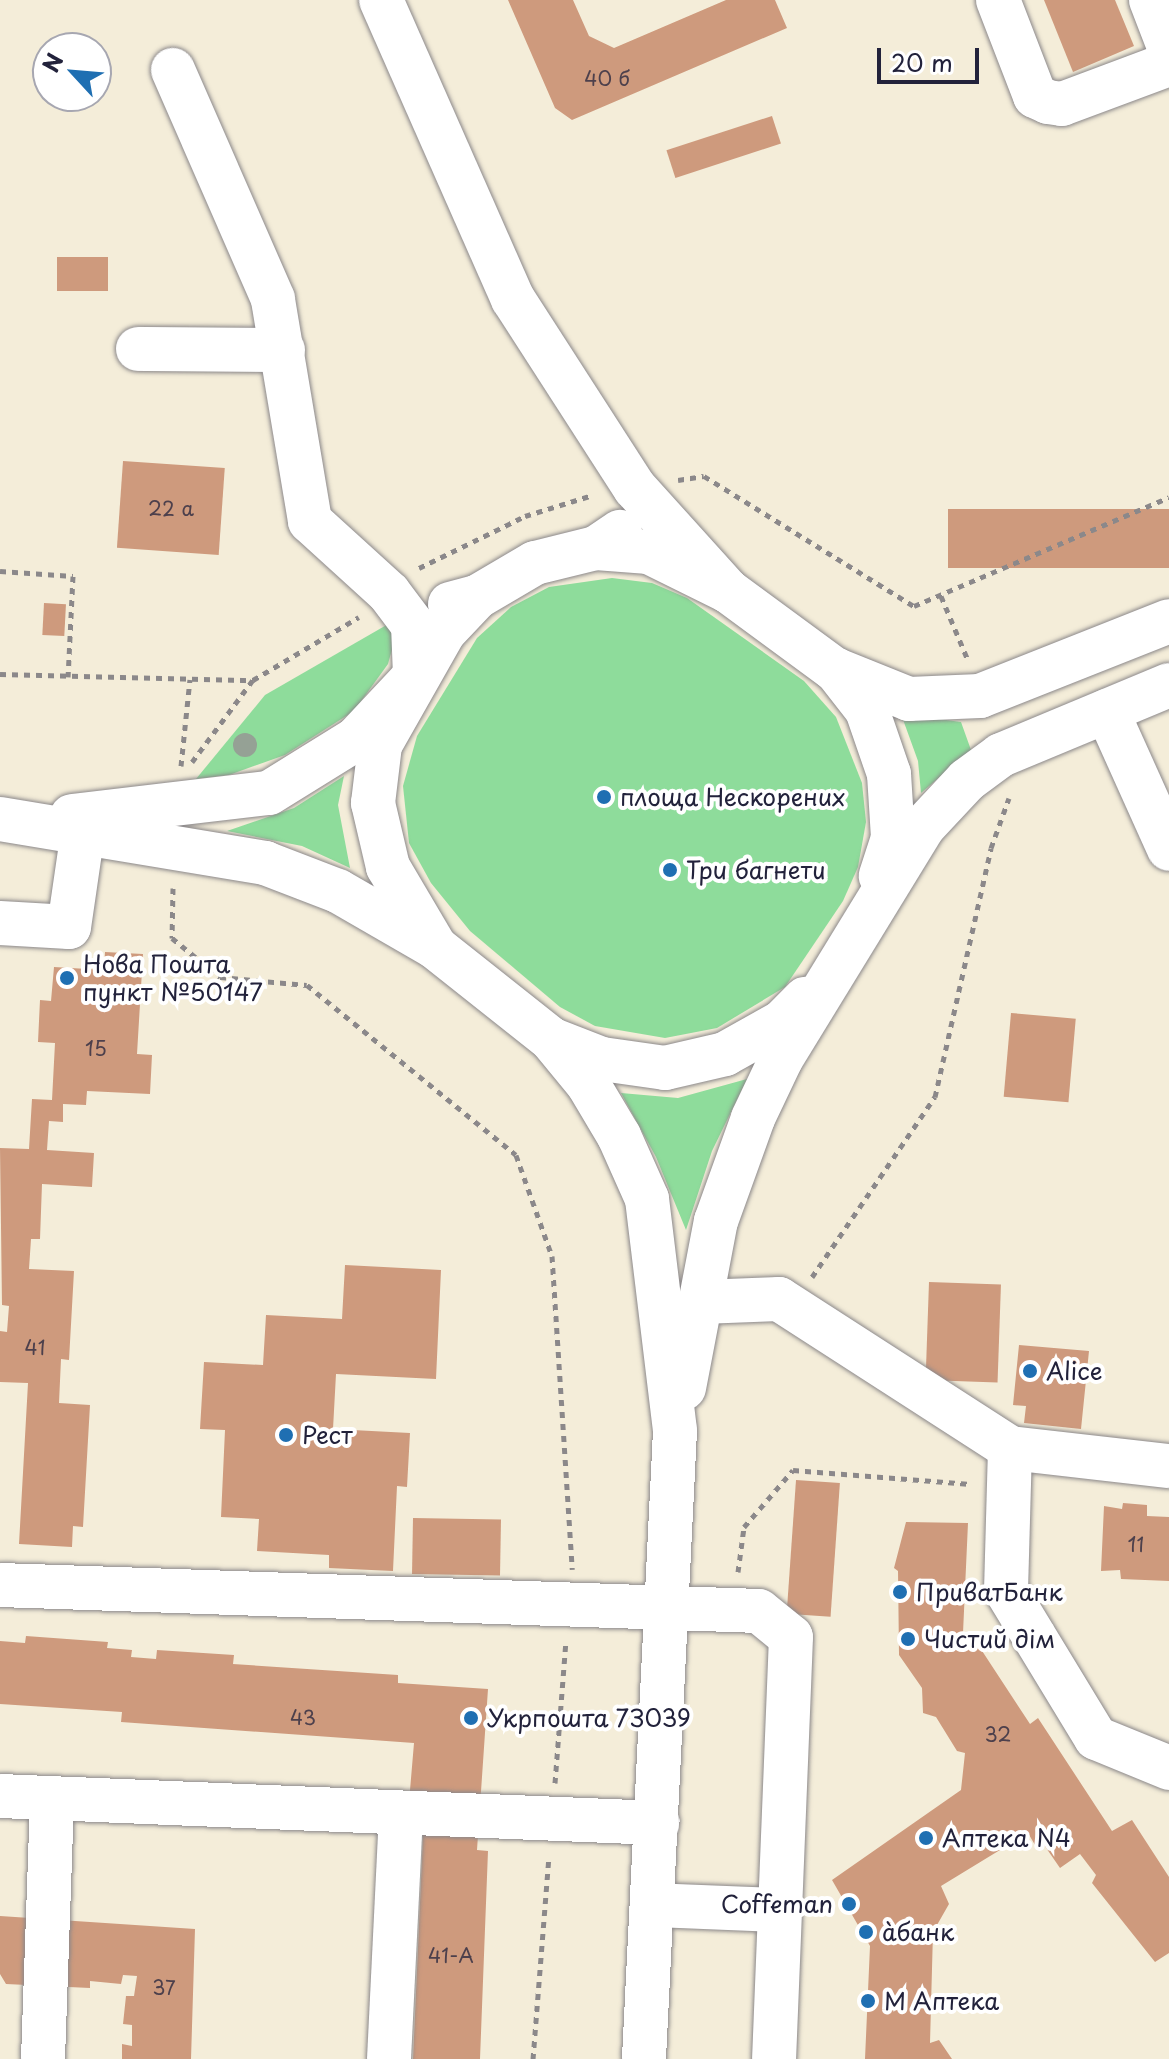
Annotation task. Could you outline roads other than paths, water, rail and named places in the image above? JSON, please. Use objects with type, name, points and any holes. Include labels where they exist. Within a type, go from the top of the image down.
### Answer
[{"type":"street","points":[[381,0],[513,299],[621,468],[728,591]]},
{"type":"street","points":[[998,0],[1035,96],[1048,102],[1062,104],[1169,64]]},
{"type":"street","points":[[1151,0],[1169,47]]},
{"type":"street","points":[[17,820],[269,793],[356,739],[415,676],[413,625],[389,593],[310,521],[273,299],[173,70]]},
{"type":"street","points":[[138,349],[283,350]]},
{"type":"street","points":[[389,593],[425,611],[477,597],[535,563],[596,548],[619,534],[633,514],[621,468]]},
{"type":"street","points":[[596,548],[649,552],[728,591],[834,669],[909,699],[1169,621]]},
{"type":"street","points":[[435,947],[388,867],[373,803],[380,745],[415,676],[444,632],[477,597]]},
{"type":"street","points":[[834,669],[867,710],[889,774],[893,838],[872,905]]},
{"type":"street","points":[[675,1431],[716,1221],[753,1118],[832,971],[923,827],[967,780],[1007,772],[1107,711],[1169,685]]},
{"type":"street","points":[[1107,711],[1169,849]]},
{"type":"street","points":[[17,820],[265,863],[338,891],[435,947],[551,1039],[596,1097],[647,1199],[675,1431],[669,1608],[644,2059]]},
{"type":"street","points":[[0,923],[69,927],[83,831]]},
{"type":"street","points":[[551,1039],[602,1059],[665,1068],[725,1054],[782,1022],[832,971]]},
{"type":"street","points":[[701,1302],[779,1299],[1010,1467],[1169,1466]]},
{"type":"street","points":[[1010,1467],[1006,1590],[1096,1738],[1169,1768]]},
{"type":"street","points":[[0,1585],[759,1611],[791,1637],[774,2059]]},
{"type":"street","points":[[0,1796],[401,1815],[657,1823]]},
{"type":"street","points":[[43,2059],[52,1798]]},
{"type":"street","points":[[389,2059],[401,1815]]},
{"type":"street","points":[[653,1905],[780,1910]]},
{"type":"place","name":"площа Нескорених","points":[[604,797]]},
{"type":"place","name":"Три багнети","points":[[670,870]]},
{"type":"place","name":"Нова Пошта пункт №50147","points":[[67,978]]},
{"type":"place","name":"Alice","points":[[1030,1371]]},
{"type":"place","name":"Рест","points":[[286,1435]]},
{"type":"place","name":"ПриватБанк","points":[[900,1592]]},
{"type":"place","name":"Чистий дім","points":[[908,1639]]},
{"type":"place","name":"Укрпошта 73039","points":[[471,1718]]},
{"type":"place","name":"Аптека N4","points":[[926,1838]]},
{"type":"place","name":"Coffeman","points":[[849,1904]]},
{"type":"place","name":"а̀банк","points":[[866,1932]]},
{"type":"place","name":"М Аптека","points":[[868,2001]]}]
